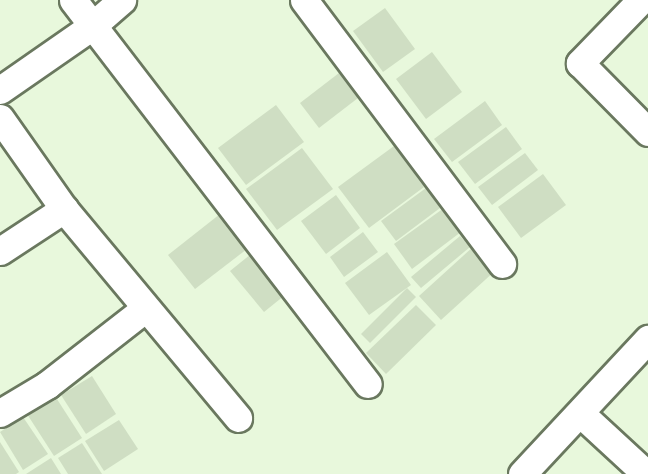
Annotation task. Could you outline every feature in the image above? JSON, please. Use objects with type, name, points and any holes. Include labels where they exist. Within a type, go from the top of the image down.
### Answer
[{"type":"street","points":[[73,0],[368,384]]},
{"type":"street","points":[[0,90],[92,26],[122,0]]},
{"type":"street","points":[[304,0],[502,264]]},
{"type":"street","points":[[641,0],[580,63],[648,132]]},
{"type":"street","points":[[0,118],[64,209],[238,418]]},
{"type":"street","points":[[0,251],[64,209]]},
{"type":"street","points":[[0,413],[47,385],[146,308]]},
{"type":"street","points":[[522,474],[648,339]]},
{"type":"street","points":[[580,413],[646,474]]},
{"type":"building","points":[[385,8],[415,49],[383,72],[353,31]]},
{"type":"building","points":[[432,52],[462,92],[426,119],[396,79]]},
{"type":"building","points":[[339,73],[358,98],[319,128],[300,103]]},
{"type":"building","points":[[485,101],[502,125],[452,162],[434,139]]},
{"type":"building","points":[[276,105],[304,142],[246,185],[218,148]]},
{"type":"building","points":[[506,127],[522,149],[475,184],[458,162]]},
{"type":"building","points":[[394,146],[424,187],[369,228],[338,187]]},
{"type":"building","points":[[302,148],[333,189],[277,230],[246,189]]},
{"type":"building","points":[[525,153],[538,170],[492,205],[478,187]]},
{"type":"building","points":[[543,174],[566,205],[521,238],[498,207]]},
{"type":"building","points":[[426,188],[440,208],[396,241],[381,221]]},
{"type":"building","points":[[336,195],[360,228],[326,254],[301,221]]},
{"type":"building","points":[[444,208],[461,232],[412,269],[394,244]]},
{"type":"building","points":[[220,214],[247,249],[195,289],[168,255]]},
{"type":"building","points":[[363,232],[378,252],[344,277],[330,257]]},
{"type":"building","points":[[460,236],[470,247],[421,288],[411,277]]},
{"type":"building","points":[[474,246],[496,270],[441,320],[419,296]]},
{"type":"building","points":[[256,250],[290,291],[264,312],[230,271]]},
{"type":"building","points":[[387,252],[411,285],[369,315],[345,283]]},
{"type":"building","points":[[407,288],[416,297],[370,343],[361,334]]},
{"type":"building","points":[[416,305],[436,325],[386,374],[366,353]]},
{"type":"building","points":[[92,376],[116,414],[86,434],[61,395]]},
{"type":"building","points":[[55,396],[82,438],[54,456],[27,414]]},
{"type":"building","points":[[23,417],[48,454],[23,470],[0,432]]},
{"type":"building","points":[[119,420],[138,449],[104,471],[85,441]]},
{"type":"building","points":[[0,442],[19,472],[16,474],[0,474]]},
{"type":"building","points":[[82,443],[102,474],[68,474],[58,458]]},
{"type":"building","points":[[51,458],[61,474],[26,474]]}]
